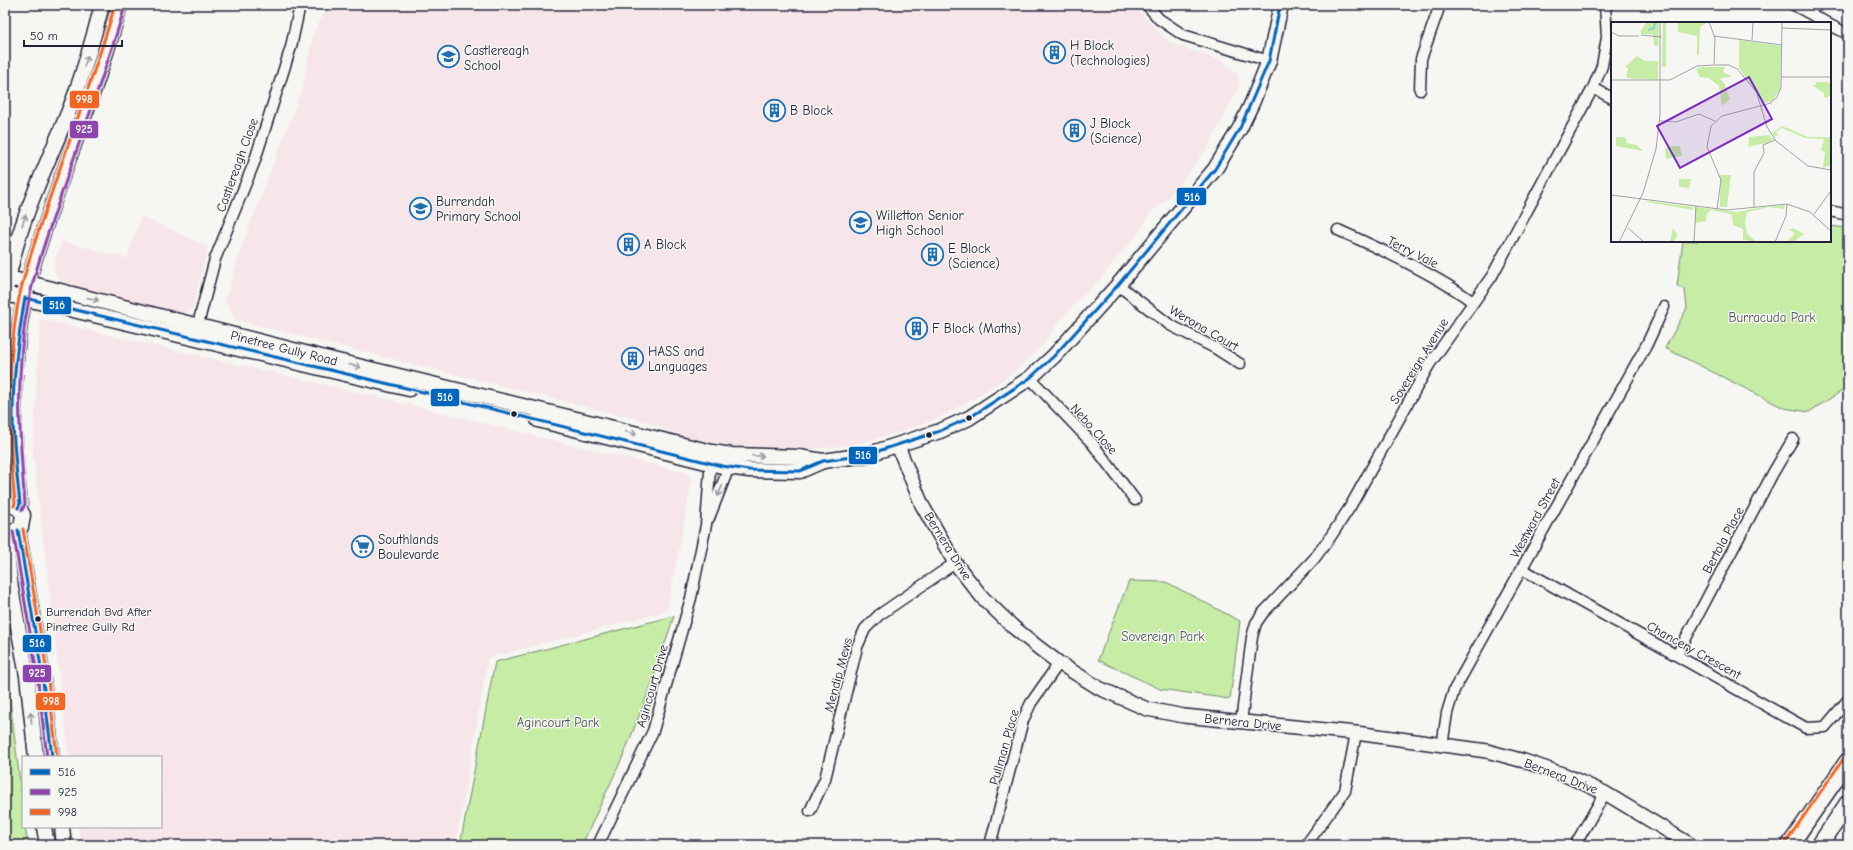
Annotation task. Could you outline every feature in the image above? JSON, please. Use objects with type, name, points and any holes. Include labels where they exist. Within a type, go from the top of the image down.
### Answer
[{"type":"main road","points":[[5,296],[7,277],[12,257],[25,218],[74,98],[93,42],[102,5]]},
{"type":"main road","points":[[12,507],[20,504],[15,460],[13,414],[16,367],[24,298],[45,224],[109,46],[120,5]]},
{"type":"main road","name":"Pinetree Gully Road","points":[[5,296],[24,298],[710,458],[731,461],[799,457],[823,461],[866,455],[898,446],[940,431],[969,418],[1030,378],[1054,356],[1118,285],[1215,169],[1240,128],[1252,103],[1268,61],[1280,7]]},
{"type":"main road","name":"Pinetree Gully Road","points":[[7,277],[196,330],[710,458]]},
{"type":"main road","points":[[12,507],[23,515],[24,519],[21,527],[12,531],[32,606],[52,756]]},
{"type":"main road","points":[[5,537],[14,608],[27,676],[36,756]]},
{"type":"main road","points":[[14,608],[32,606]]},
{"type":"main road","points":[[1790,845],[1848,761]]},
{"type":"main road","points":[[1821,843],[1848,803]]},
{"type":"main road","points":[[44,828],[46,845]]},
{"type":"main road","points":[[62,828],[64,845]]},
{"type":"street","name":"Castlereagh Close","points":[[196,330],[216,259],[254,163],[291,47],[300,5]]},
{"type":"street","points":[[1147,5],[1159,19],[1183,35],[1268,61]]},
{"type":"street","points":[[1420,90],[1420,59],[1440,5]]},
{"type":"street","name":"Sovereign Avenue","points":[[1241,722],[1252,638],[1256,623],[1263,613],[1314,559],[1331,536],[1350,507],[1429,365],[1492,276],[1593,88],[1602,66],[1607,37],[1605,5]]},
{"type":"street","points":[[1794,5],[1824,22]]},
{"type":"street","points":[[1831,26],[1848,34]]},
{"type":"street","points":[[1593,88],[1611,97]]},
{"type":"street","points":[[1831,211],[1848,215]]},
{"type":"street","name":"Terry Vale","points":[[1338,230],[1365,242],[1447,284],[1473,302]]},
{"type":"street","name":"Werona Court","points":[[1118,285],[1170,325],[1215,348],[1240,364]]},
{"type":"street","name":"Westward Street","points":[[1442,746],[1447,713],[1454,690],[1647,344],[1664,307]]},
{"type":"street","name":"Nebo Close","points":[[1030,378],[1092,443],[1136,500]]},
{"type":"street","name":"Bertola Place","points":[[1677,655],[1773,473],[1793,439]]},
{"type":"street","name":"Bernera Drive","points":[[898,446],[922,504],[955,563],[982,597],[1012,626],[1059,663],[1099,688],[1147,709],[1184,716],[1356,733],[1487,751],[1524,760],[1565,775],[1605,793],[1691,845]]},
{"type":"street","name":"Agincourt Drive","points":[[598,845],[653,731],[691,598],[706,525],[710,458]]},
{"type":"street","name":"Agincourt Drive","points":[[706,525],[731,461]]},
{"type":"street","name":"Mendip Mews","points":[[810,811],[825,780],[857,647],[865,629],[878,615],[955,563]]},
{"type":"street","name":"Chancery Crescent","points":[[1522,569],[1806,728],[1825,727],[1848,700]]},
{"type":"street","name":"Pullman Place","points":[[990,845],[1023,720],[1031,703],[1059,663]]},
{"type":"street","points":[[1306,845],[1345,790],[1356,733]]},
{"type":"street","points":[[1575,845],[1605,793]]},
{"type":"shaded area","name":"Willetton Senior High School","points":[[329,5],[1133,5],[1170,43],[1225,62],[1237,74],[1239,88],[1209,145],[1193,167],[1168,198],[1149,214],[1141,230],[1091,289],[1078,300],[1042,346],[1011,374],[975,398],[939,418],[900,432],[860,443],[834,447],[806,450],[761,450],[687,438],[647,422],[235,320],[225,302],[245,238],[303,87],[313,34]]},
{"type":"shaded area","points":[[141,216],[208,247],[193,308],[180,315],[62,284],[53,270],[61,241],[127,258]]},
{"type":"shaded area","name":"Southlands Boulevarde","points":[[40,319],[370,395],[687,473],[692,480],[667,611],[488,658],[456,845],[81,845],[78,828],[162,828],[162,756],[69,756],[33,455]]},
{"type":"green space","name":"Burracuda Park","points":[[1831,226],[1848,228],[1848,387],[1809,412],[1784,408],[1665,348],[1687,308],[1685,290],[1677,286],[1683,242],[1831,242]]},
{"type":"green space","name":"Sovereign Park","points":[[1129,581],[1166,582],[1240,621],[1230,699],[1160,689],[1098,660]]},
{"type":"green space","name":"Agincourt Park","points":[[674,616],[652,683],[624,754],[582,845],[460,845],[495,662]]},
{"type":"green space","points":[[5,659],[22,799],[22,828],[25,828],[28,845],[5,845]]},
{"type":"transit line","name":"998","points":[[14,506],[10,426],[10,375],[19,298],[32,249],[92,79],[115,5]]},
{"type":"transit line","name":"516","points":[[18,508],[20,504],[15,460],[13,401],[16,357],[25,298],[423,392],[722,466],[749,470],[800,471],[823,461],[866,455],[940,431],[969,418],[1030,378],[1054,356],[1118,285],[1215,169],[1240,128],[1269,61],[1279,10],[1278,5]]},
{"type":"transit line","name":"925","points":[[22,510],[25,504],[21,453],[20,376],[29,299],[42,250],[102,80],[125,6]]},
{"type":"transit line","name":"998","points":[[23,529],[47,672],[57,756]]},
{"type":"transit line","name":"516","points":[[18,530],[42,673],[52,756]]},
{"type":"transit line","name":"925","points":[[13,531],[37,674],[47,756]]},
{"type":"transit line","name":"998","points":[[1786,842],[1844,758]]},
{"type":"place","name":"H Block (Technologies)","points":[[1055,52]]},
{"type":"place","name":"Castlereagh School","points":[[449,57]]},
{"type":"place","name":"B Block","points":[[775,110]]},
{"type":"place","name":"J Block (Science)","points":[[1075,130]]},
{"type":"place","name":"Burrendah Primary School","points":[[420,208]]},
{"type":"place","name":"Willetton Senior High School","points":[[860,222]]},
{"type":"place","name":"A Block","points":[[629,244]]},
{"type":"place","name":"E Block (Science)","points":[[933,255]]},
{"type":"place","name":"F Block (Maths)","points":[[916,328]]},
{"type":"place","name":"HASS and Languages","points":[[632,358]]},
{"type":"place","name":"Southlands Boulevarde","points":[[362,546]]},
{"type":"place","name":"Burrendah Bvd After Pinetree Gully Rd","points":[[38,619]]}]
